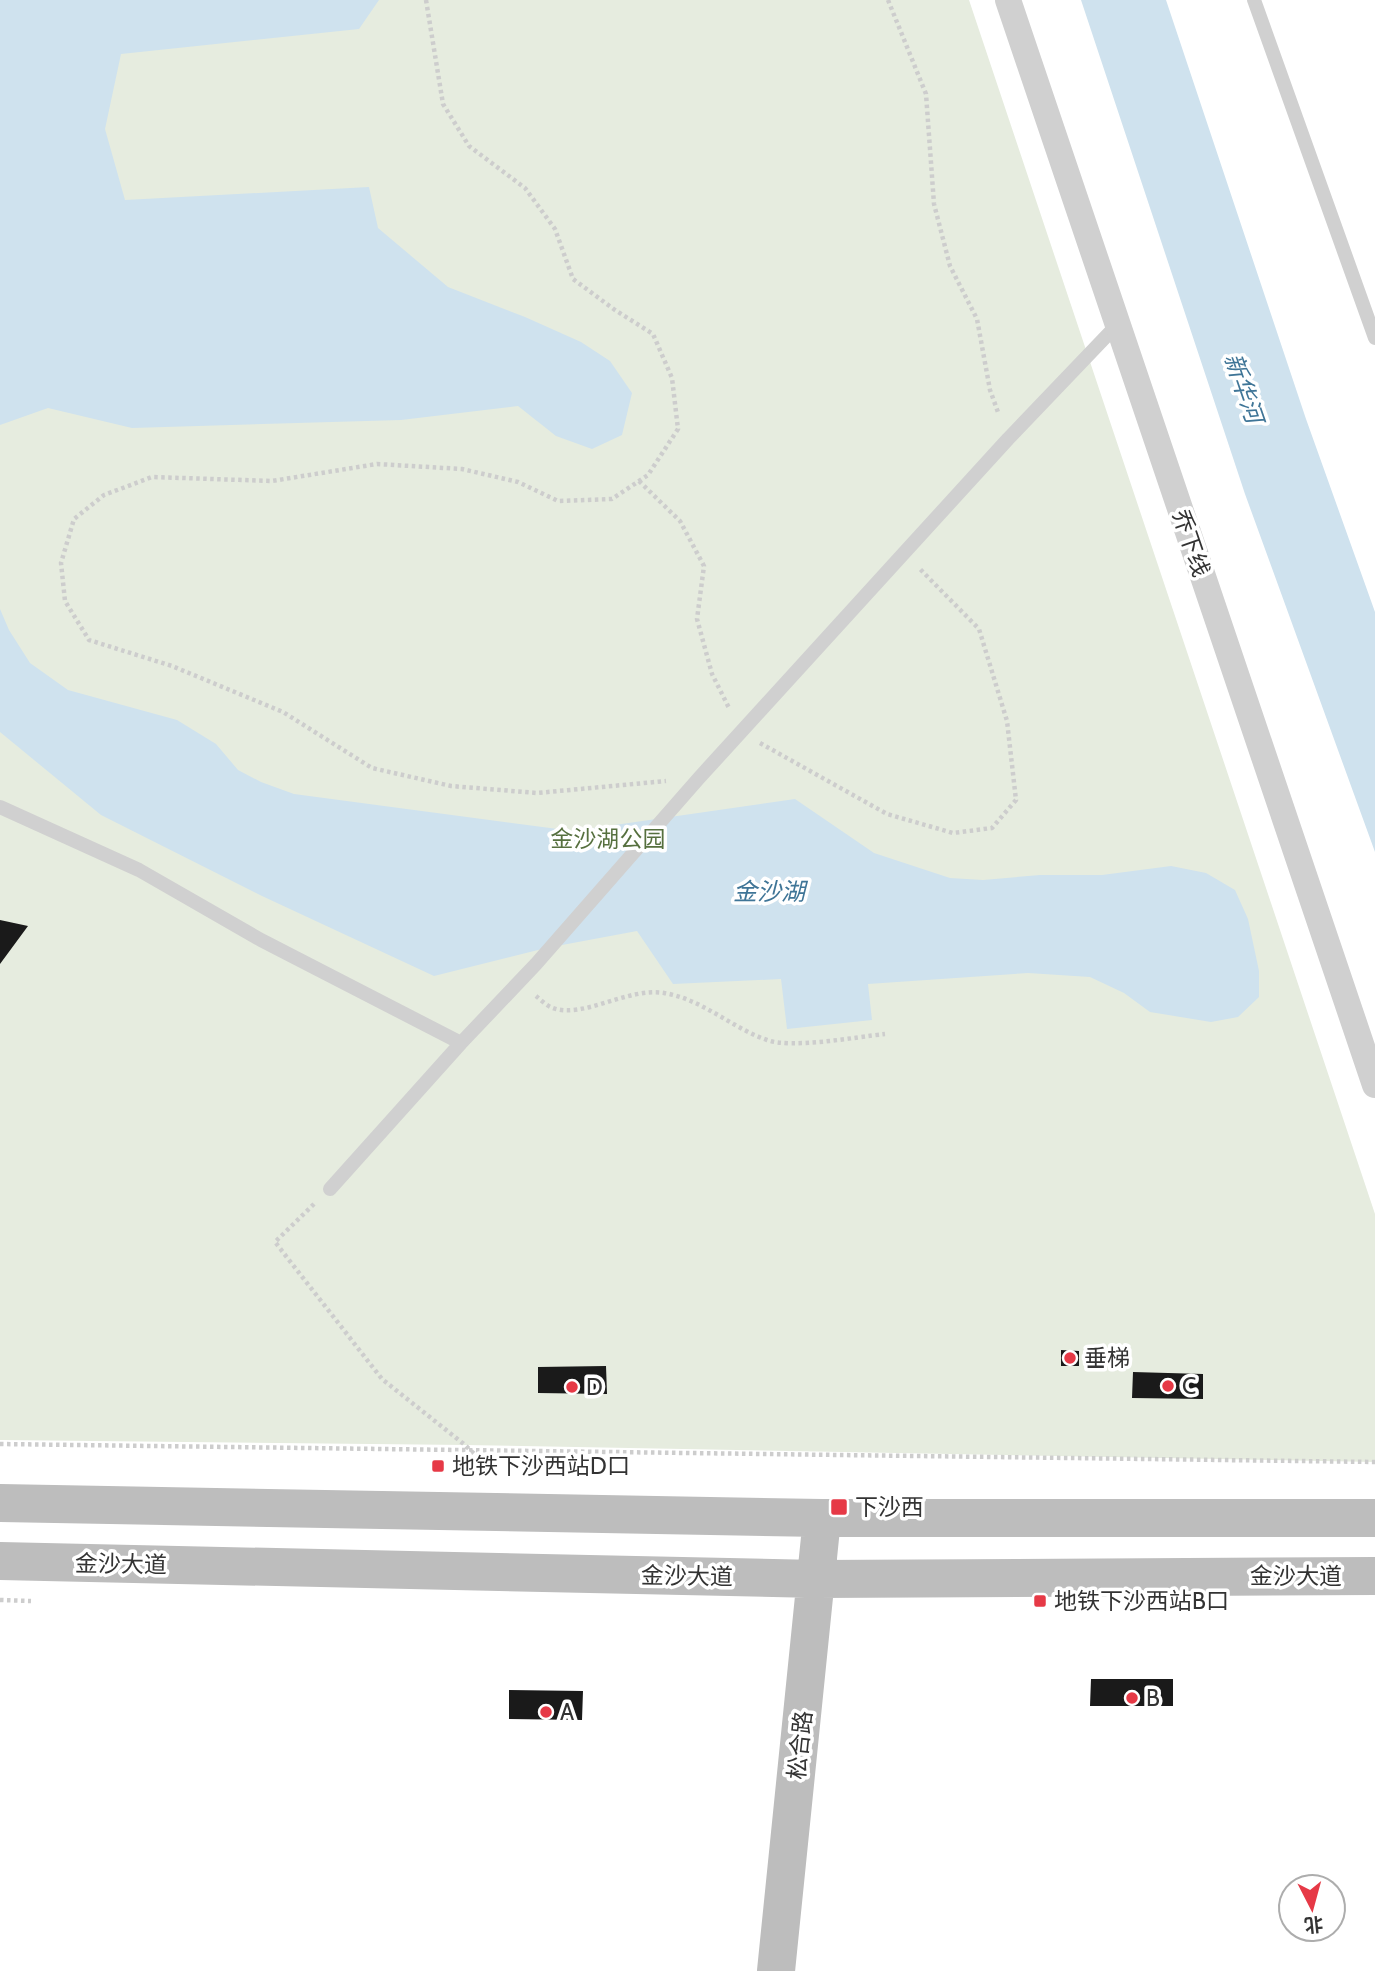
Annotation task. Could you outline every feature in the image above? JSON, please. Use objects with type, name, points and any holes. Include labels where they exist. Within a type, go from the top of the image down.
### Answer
[{"type":"main road","points":[[0,1503],[822,1518],[1375,1518]]},
{"type":"main road","name":"松合路","points":[[776,1971],[822,1518]]},
{"type":"main road","name":"金沙大道","points":[[0,1561],[817,1579],[1375,1576]]},
{"type":"street","name":"乔下线","points":[[1009,0],[1375,1086]]},
{"type":"lane","points":[[1254,0],[1375,338]]},
{"type":"lane","points":[[330,1189],[461,1043],[519,983],[740,732],[1008,439],[1117,325]]},
{"type":"lane","points":[[0,807],[139,870],[261,940],[461,1043]]},
{"type":"path","points":[[426,0],[443,104],[469,146],[525,188],[555,229],[573,279],[653,334],[672,378],[678,429],[648,475],[612,499],[558,501],[518,482],[462,469],[377,464],[272,481],[152,477],[104,495],[74,519],[61,563],[65,600],[89,640],[172,666],[283,712],[372,768],[451,786],[537,793],[699,778]]},
{"type":"path","points":[[888,0],[926,94],[934,204],[950,266],[977,319],[990,390],[1008,439]]},
{"type":"path","points":[[639,481],[680,521],[704,566],[697,619],[712,674],[740,732],[887,814],[953,832],[992,828],[1016,800],[1007,721],[979,629],[904,553]]},
{"type":"path","points":[[519,983],[553,1009],[573,1010],[634,993],[664,993],[700,1006],[768,1041],[793,1043],[885,1034]]},
{"type":"path","points":[[330,1189],[275,1242],[382,1378],[471,1450],[535,1512]]},
{"type":"path","points":[[0,1444],[1375,1462]]},
{"type":"green space","name":"金沙湖公园","points":[[0,0],[969,0],[1375,1214],[1375,1462],[465,1445],[0,1440]]},
{"type":"water","points":[[0,0],[379,0],[359,29],[121,54],[105,129],[125,200],[369,187],[378,228],[448,287],[581,342],[610,361],[632,393],[622,435],[592,449],[556,436],[518,406],[401,420],[132,428],[48,408],[0,425]]},
{"type":"water","name":"新华河","points":[[1081,0],[1166,0],[1306,419],[1375,612],[1375,852],[1245,494]]},
{"type":"water","name":"金沙湖","points":[[0,609],[9,630],[30,663],[68,690],[177,720],[216,744],[238,770],[294,794],[573,831],[795,799],[874,853],[950,878],[983,880],[1040,875],[1102,875],[1171,866],[1206,873],[1235,890],[1248,919],[1259,971],[1259,997],[1238,1017],[1211,1022],[1150,1012],[1124,993],[1090,977],[1028,973],[868,984],[872,1020],[787,1029],[781,979],[673,984],[637,931],[546,948],[434,976],[262,896],[101,815],[0,732]]},
{"type":"building","points":[[0,920],[28,926],[0,964]]},
{"type":"building","name":"垂梯","points":[[1061,1350],[1079,1351],[1079,1366],[1061,1366]]},
{"type":"building","name":"D","points":[[606,1366],[607,1394],[538,1393],[538,1367]]},
{"type":"building","name":"C","points":[[1133,1372],[1203,1374],[1203,1399],[1132,1398]]},
{"type":"building","name":"B","points":[[1091,1679],[1173,1679],[1173,1706],[1090,1706]]},
{"type":"building","name":"A","points":[[509,1690],[583,1691],[582,1720],[509,1719]]},
{"type":"place","name":"垂梯","points":[[1070,1358]]},
{"type":"place","name":"C","points":[[1168,1386]]},
{"type":"place","name":"D","points":[[572,1387]]},
{"type":"place","name":"地铁下沙西站D口","points":[[438,1466]]},
{"type":"place","name":"下沙西","points":[[839,1507]]},
{"type":"place","name":"地铁下沙西站B口","points":[[1040,1601]]},
{"type":"place","name":"B","points":[[1132,1698]]},
{"type":"place","name":"A","points":[[546,1712]]}]
